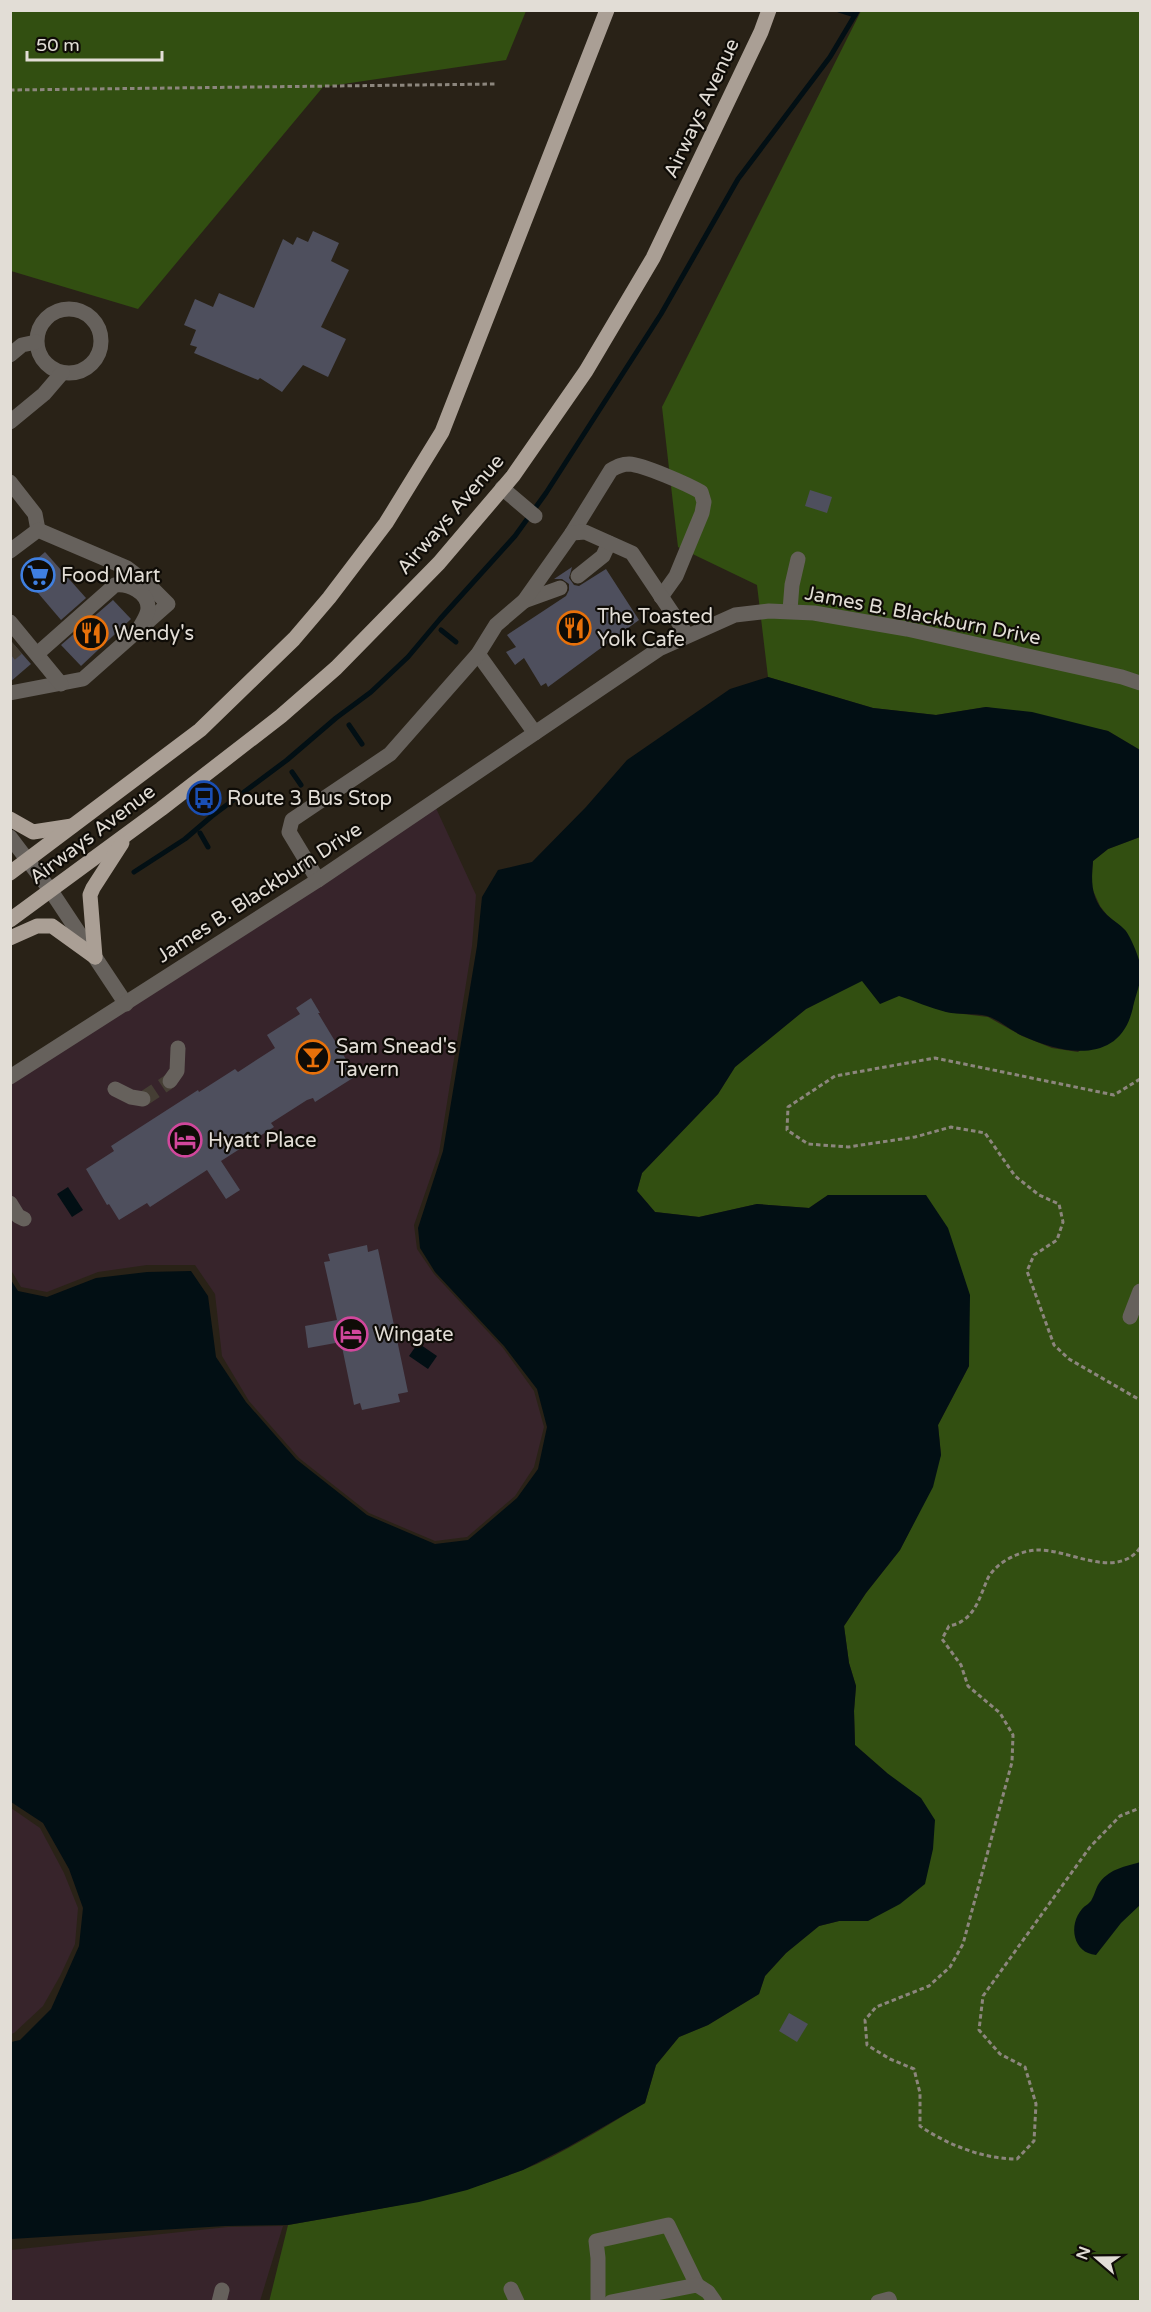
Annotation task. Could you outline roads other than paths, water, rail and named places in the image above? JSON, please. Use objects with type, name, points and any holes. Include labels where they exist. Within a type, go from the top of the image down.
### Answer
[{"type":"main road","name":"Airways Avenue","points":[[10,873],[200,730],[253,681],[294,639],[329,598],[386,523],[442,432],[607,10]]},
{"type":"main road","name":"Airways Avenue","points":[[10,920],[281,716],[336,668],[439,563],[502,488],[586,371],[653,258],[769,10]]},
{"type":"main road","points":[[10,819],[33,832],[75,825]]},
{"type":"main road","points":[[95,957],[90,895],[128,833]]},
{"type":"main road","points":[[10,938],[37,926],[52,926],[95,957]]},
{"type":"street","points":[[64,309],[75,309],[89,315],[97,324],[101,334],[101,345],[93,363],[84,370],[73,373],[62,373],[49,367],[41,358],[36,342],[38,329],[45,319],[53,312],[64,309]]},
{"type":"street","points":[[10,356],[22,345],[36,342]]},
{"type":"street","points":[[10,422],[44,394],[62,373]]},
{"type":"street","points":[[318,880],[289,832],[292,820],[390,754],[477,654],[496,625],[524,601],[572,534],[611,470],[621,464],[633,464],[701,492],[704,502],[702,513],[676,576],[661,597]]},
{"type":"street","points":[[10,482],[35,514],[38,530]]},
{"type":"street","points":[[502,488],[535,516]]},
{"type":"street","points":[[10,551],[38,530]]},
{"type":"street","points":[[10,693],[83,679],[168,604],[148,584],[127,568],[38,530]]},
{"type":"street","points":[[572,534],[585,532],[632,554],[687,635]]},
{"type":"street","points":[[578,576],[603,556],[609,543]]},
{"type":"street","points":[[790,610],[792,585],[798,559]]},
{"type":"street","points":[[37,654],[115,585],[124,584],[133,587],[146,600],[148,607],[146,615],[137,632]]},
{"type":"street","points":[[524,601],[560,588]]},
{"type":"street","name":"James B. Blackburn Drive","points":[[10,1077],[318,880],[659,649],[735,615],[790,610],[907,629],[1122,676],[1140,682]]},
{"type":"street","points":[[11,623],[22,644],[37,654],[61,684]]},
{"type":"street","points":[[477,654],[535,733]]},
{"type":"street","points":[[10,837],[51,891],[126,1004]]},
{"type":"street","points":[[170,1081],[177,1071],[178,1048]]},
{"type":"street","points":[[115,1089],[131,1098],[143,1099]]},
{"type":"street","points":[[10,1203],[18,1216],[24,1219]]},
{"type":"street","points":[[1130,1317],[1140,1291]]},
{"type":"street","points":[[598,2301],[596,2241],[668,2226],[697,2285],[708,2292],[715,2301]]},
{"type":"street","points":[[611,2301],[697,2285]]},
{"type":"street","points":[[878,2301],[889,2299],[890,2301]]},
{"type":"waterway","points":[[839,10],[855,15]]},
{"type":"waterway","points":[[134,872],[185,839],[371,692],[408,657],[515,536],[546,493],[661,314],[738,179],[830,57],[858,10]]},
{"type":"waterway","points":[[441,630],[456,642]]},
{"type":"waterway","points":[[349,725],[362,744]]},
{"type":"waterway","points":[[292,772],[301,785]]},
{"type":"waterway","points":[[200,833],[208,847]]},
{"type":"tunnel","points":[[10,654],[17,648]]},
{"type":"tunnel","points":[[143,1099],[170,1081]]},
{"type":"place","name":"Food Mart","points":[[38,575]]},
{"type":"place","name":"The Toasted Yolk Cafe","points":[[574,628]]},
{"type":"place","name":"Wendy's","points":[[91,633]]},
{"type":"place","name":"Route 3 Bus Stop","points":[[204,798]]},
{"type":"place","name":"Sam Snead's Tavern","points":[[313,1057]]},
{"type":"place","name":"Hyatt Place","points":[[185,1140]]},
{"type":"place","name":"Wingate","points":[[351,1334]]}]
